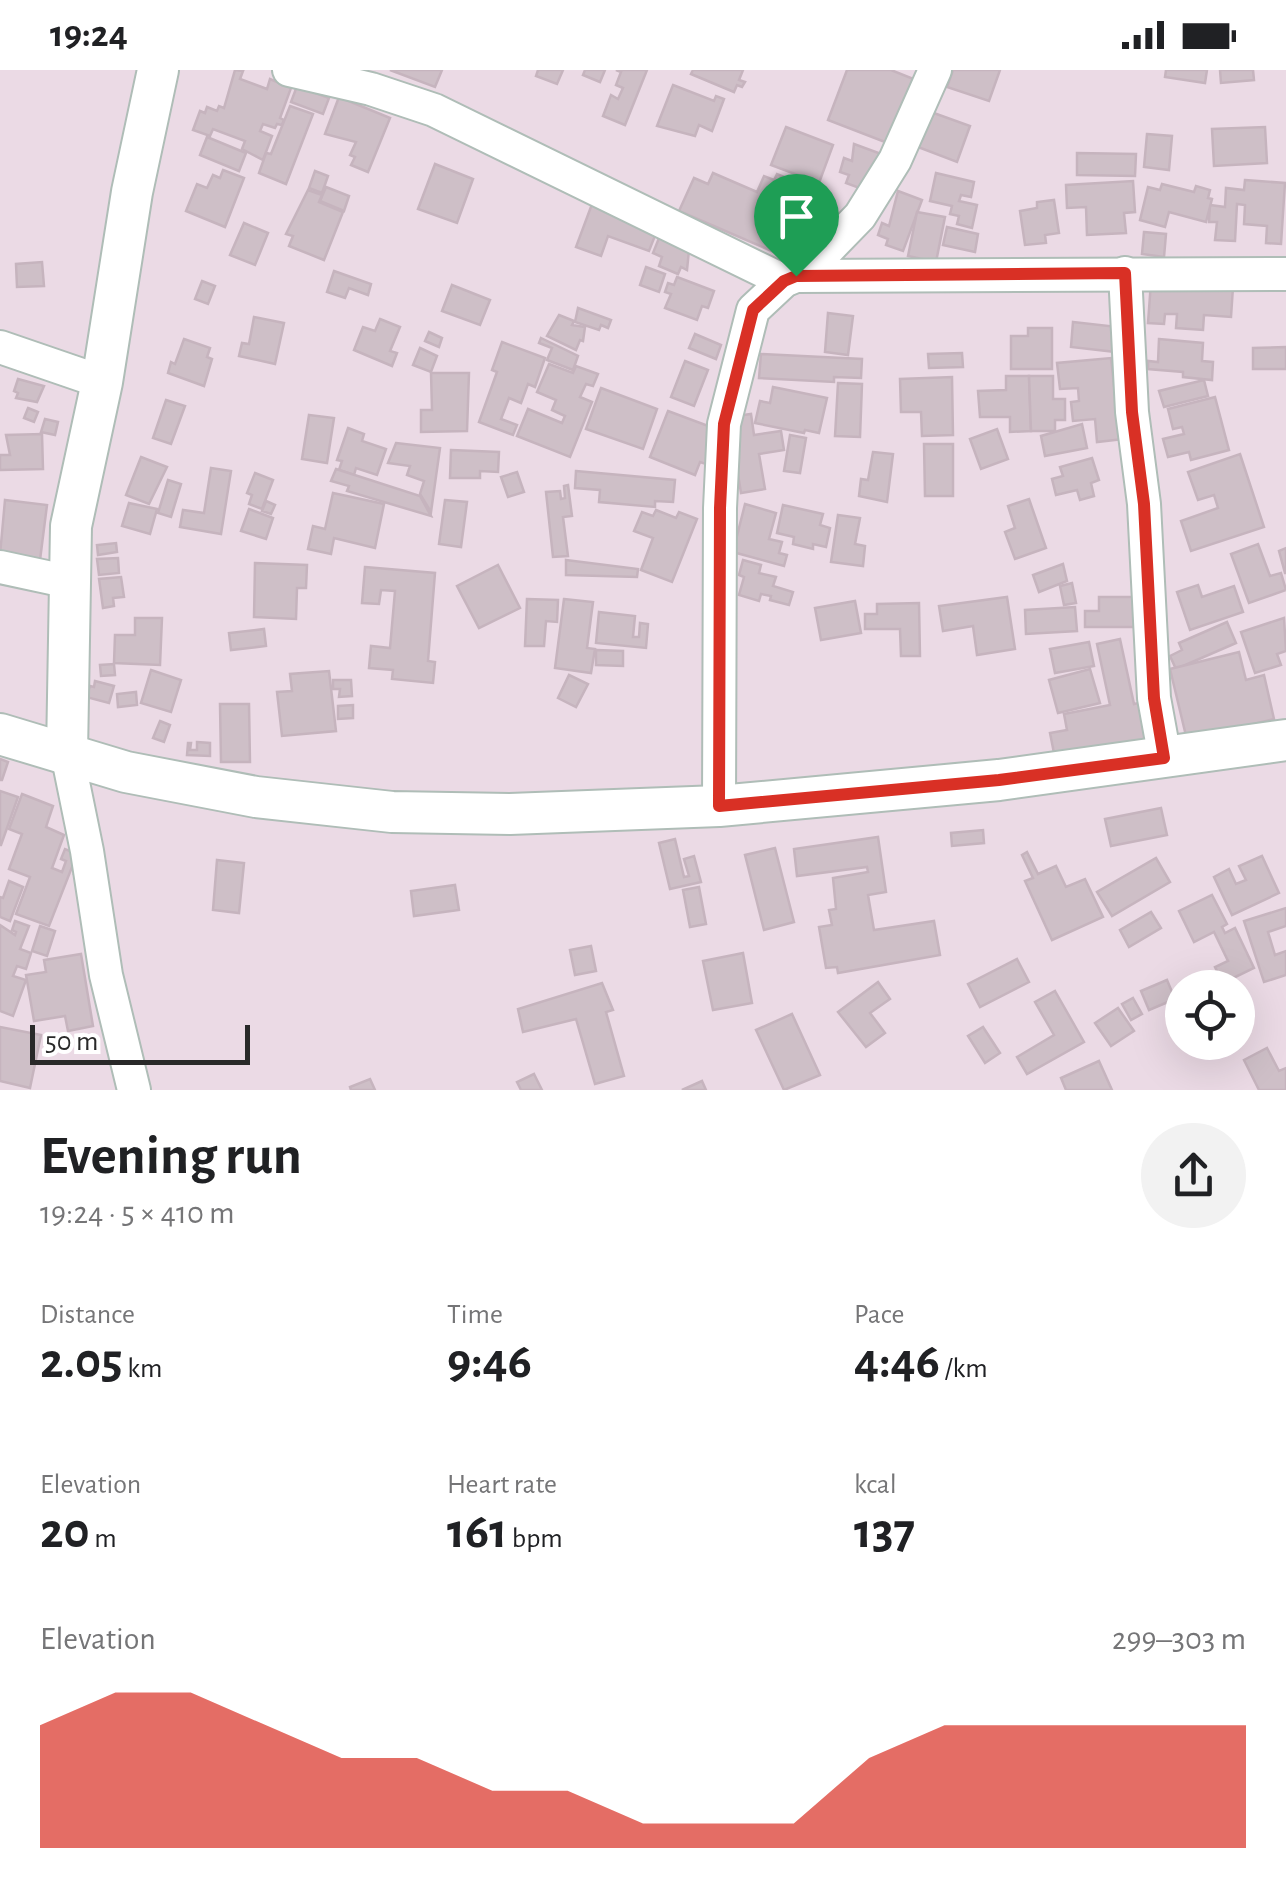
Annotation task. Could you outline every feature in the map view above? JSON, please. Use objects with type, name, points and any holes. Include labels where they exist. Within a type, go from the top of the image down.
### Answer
[{"type":"street","points":[[134,1090],[106,975],[67,753],[71,526],[102,382],[129,211],[158,70]]},
{"type":"street","points":[[289,70],[371,89],[434,110],[790,278],[1286,274]]},
{"type":"street","points":[[719,806],[724,424],[753,310],[860,216],[895,160],[935,70]]},
{"type":"street","points":[[1125,273],[1132,412],[1144,504],[1154,698],[1164,758]]},
{"type":"street","points":[[0,347],[102,382]]},
{"type":"street","points":[[0,567],[70,582]]},
{"type":"street","points":[[0,734],[126,772],[256,798],[392,812],[510,814],[719,806],[999,780],[1286,740]]},
{"type":"building","points":[[235,70],[243,71],[240,79],[267,89],[270,79],[291,88],[280,118],[284,120],[282,125],[275,128],[263,124],[260,131],[272,136],[263,160],[242,149],[245,141],[213,129],[210,136],[193,130],[200,111],[205,113],[207,107],[217,111],[219,106],[224,108]]},
{"type":"building","points":[[390,70],[442,70],[435,87]]},
{"type":"building","points":[[538,70],[563,70],[557,84],[536,76]]},
{"type":"building","points":[[585,70],[605,70],[600,82],[583,75]]},
{"type":"building","points":[[616,70],[647,70],[625,125],[603,116],[611,95],[618,99],[623,88],[616,85],[621,72]]},
{"type":"building","points":[[693,70],[743,70],[739,80],[745,82],[742,87],[737,85],[734,92],[691,74]]},
{"type":"building","points":[[847,70],[891,70],[916,80],[898,147],[828,120]]},
{"type":"building","points":[[953,70],[1000,70],[989,101],[947,87]]},
{"type":"building","points":[[1166,70],[1207,70],[1205,83],[1165,77]]},
{"type":"building","points":[[1220,70],[1253,70],[1254,80],[1221,83]]},
{"type":"building","points":[[673,85],[714,101],[716,96],[724,99],[712,131],[699,125],[695,136],[657,126]]},
{"type":"building","points":[[297,86],[329,98],[323,114],[291,102]]},
{"type":"building","points":[[339,97],[390,118],[368,172],[351,165],[355,157],[350,155],[356,142],[325,134]]},
{"type":"building","points":[[290,106],[313,114],[286,184],[259,173]]},
{"type":"building","points":[[931,112],[970,126],[957,162],[918,147]]},
{"type":"building","points":[[786,127],[833,145],[819,183],[771,165]]},
{"type":"building","points":[[1265,127],[1267,163],[1214,166],[1212,129]]},
{"type":"building","points":[[1147,134],[1172,136],[1169,170],[1144,167]]},
{"type":"building","points":[[207,137],[246,153],[239,171],[200,155]]},
{"type":"building","points":[[854,144],[884,155],[870,192],[846,183],[849,175],[840,172],[844,158],[852,161]]},
{"type":"building","points":[[1077,153],[1136,154],[1135,176],[1077,175]]},
{"type":"building","points":[[435,164],[473,179],[457,223],[418,209]]},
{"type":"building","points":[[223,170],[244,178],[225,227],[186,211],[197,184],[207,188],[213,175],[220,178]]},
{"type":"building","points":[[315,171],[328,176],[322,193],[309,188]]},
{"type":"building","points":[[713,173],[757,192],[764,176],[774,180],[777,174],[810,187],[781,255],[679,211],[694,178],[708,184]]},
{"type":"building","points":[[936,173],[974,182],[971,197],[961,195],[959,201],[977,205],[972,228],[957,224],[959,216],[950,214],[952,206],[930,201]]},
{"type":"building","points":[[1245,180],[1285,183],[1281,244],[1266,243],[1267,226],[1244,224],[1245,205],[1237,204],[1235,241],[1215,240],[1217,222],[1209,222],[1210,205],[1225,207],[1226,188],[1244,190]]},
{"type":"building","points":[[1133,181],[1135,212],[1124,213],[1126,233],[1087,235],[1086,207],[1067,208],[1066,185]]},
{"type":"building","points":[[1162,184],[1194,192],[1196,186],[1210,190],[1208,198],[1212,199],[1206,222],[1169,212],[1165,227],[1140,220],[1148,187],[1160,190]]},
{"type":"building","points":[[326,187],[349,196],[344,211],[320,201]]},
{"type":"building","points":[[308,190],[322,195],[319,202],[343,212],[324,260],[289,246],[293,236],[286,234]]},
{"type":"building","points":[[898,191],[922,200],[903,251],[886,245],[888,239],[878,235],[882,223],[889,226]]},
{"type":"building","points":[[1054,200],[1059,233],[1045,235],[1046,243],[1025,245],[1020,211],[1037,208],[1037,202]]},
{"type":"building","points":[[592,204],[658,228],[649,251],[608,236],[601,256],[576,247]]},
{"type":"building","points":[[917,212],[945,217],[936,262],[908,256]]},
{"type":"building","points":[[244,223],[268,233],[255,265],[230,255]]},
{"type":"building","points":[[947,227],[978,234],[975,252],[943,245]]},
{"type":"building","points":[[1144,232],[1166,234],[1164,257],[1142,254]]},
{"type":"building","points":[[661,233],[689,250],[687,270],[681,267],[678,274],[659,266],[662,257],[653,253]]},
{"type":"building","points":[[42,262],[44,286],[17,287],[16,264]]},
{"type":"building","points":[[646,267],[665,274],[659,292],[640,285]]},
{"type":"building","points":[[334,271],[371,284],[368,295],[349,288],[345,298],[327,292]]},
{"type":"building","points":[[677,277],[714,291],[708,308],[702,306],[697,320],[665,308],[671,294],[665,292],[668,283],[674,285]]},
{"type":"building","points":[[202,281],[215,286],[208,304],[195,299]]},
{"type":"building","points":[[1151,282],[1233,287],[1231,317],[1204,315],[1203,330],[1176,328],[1177,314],[1165,314],[1164,324],[1148,323]]},
{"type":"building","points":[[452,285],[490,300],[480,325],[442,311]]},
{"type":"building","points":[[578,308],[611,320],[608,328],[601,325],[599,330],[575,322]]},
{"type":"building","points":[[828,313],[853,316],[848,355],[825,352]]},
{"type":"building","points":[[559,315],[574,321],[572,325],[585,327],[583,341],[576,350],[547,336]]},
{"type":"building","points":[[254,317],[284,323],[275,364],[239,356],[242,343],[249,344]]},
{"type":"building","points":[[380,319],[400,327],[390,351],[397,353],[392,366],[354,350],[363,327],[375,331]]},
{"type":"building","points":[[1073,322],[1118,327],[1116,352],[1071,347]]},
{"type":"building","points":[[1028,328],[1052,328],[1052,369],[1011,369],[1011,336],[1028,336]]},
{"type":"building","points":[[429,332],[442,338],[439,347],[425,341]]},
{"type":"building","points":[[695,334],[721,345],[716,359],[689,348]]},
{"type":"building","points":[[541,338],[578,356],[573,370],[547,360],[552,348],[539,343]]},
{"type":"building","points":[[184,339],[210,348],[207,357],[212,359],[204,386],[168,373]]},
{"type":"building","points":[[1159,339],[1203,343],[1202,361],[1213,362],[1212,380],[1148,369],[1148,361],[1158,362]]},
{"type":"building","points":[[502,342],[545,358],[535,387],[528,384],[521,403],[509,398],[501,419],[517,425],[513,435],[479,422],[497,372],[492,370]]},
{"type":"building","points":[[1286,347],[1286,369],[1253,369],[1253,348]]},
{"type":"building","points":[[420,348],[437,356],[431,372],[413,365]]},
{"type":"building","points":[[962,353],[963,367],[929,368],[928,354]]},
{"type":"building","points":[[761,354],[862,359],[861,378],[834,377],[834,382],[759,378]]},
{"type":"building","points":[[1111,358],[1124,439],[1097,442],[1095,419],[1073,421],[1071,402],[1079,401],[1078,388],[1060,389],[1057,363]]},
{"type":"building","points":[[685,361],[708,370],[694,406],[671,397]]},
{"type":"building","points":[[549,364],[573,373],[576,366],[598,374],[593,386],[586,384],[580,397],[592,402],[570,457],[517,436],[528,409],[562,423],[565,416],[552,410],[556,400],[537,392]]},
{"type":"building","points":[[431,373],[469,373],[467,431],[421,432],[421,410],[432,410]]},
{"type":"building","points":[[1006,376],[1029,376],[1031,431],[1010,432],[1010,417],[980,417],[978,391],[1006,390]]},
{"type":"building","points":[[1029,376],[1053,376],[1053,399],[1065,399],[1065,420],[1055,420],[1055,431],[1031,431]]},
{"type":"building","points":[[952,377],[953,435],[922,436],[921,412],[901,412],[900,379]]},
{"type":"building","points":[[18,379],[44,386],[37,402],[16,398]]},
{"type":"building","points":[[1204,380],[1208,396],[1164,407],[1159,391]]},
{"type":"building","points":[[838,383],[862,384],[860,437],[835,436]]},
{"type":"building","points":[[773,387],[827,398],[819,433],[755,423],[760,401],[770,403]]},
{"type":"building","points":[[601,388],[657,409],[643,449],[586,429]]},
{"type":"building","points":[[1215,397],[1229,450],[1191,460],[1189,452],[1168,457],[1163,439],[1184,434],[1182,427],[1173,429],[1168,409]]},
{"type":"building","points":[[166,400],[185,406],[171,444],[153,438]]},
{"type":"building","points":[[28,408],[38,412],[34,422],[24,418]]},
{"type":"building","points":[[668,411],[719,430],[706,464],[700,462],[695,475],[650,457]]},
{"type":"building","points":[[751,414],[754,435],[781,431],[784,450],[759,454],[765,489],[741,493],[729,417]]},
{"type":"building","points":[[309,415],[334,418],[327,463],[302,459]]},
{"type":"building","points":[[45,419],[58,422],[55,435],[41,432]]},
{"type":"building","points":[[1082,424],[1087,448],[1045,456],[1041,436]]},
{"type":"building","points":[[348,428],[364,434],[362,441],[386,449],[377,475],[356,468],[354,475],[339,470],[342,461],[337,460]]},
{"type":"building","points":[[997,429],[1008,459],[981,469],[970,439]]},
{"type":"building","points":[[42,434],[43,469],[0,470],[0,455],[10,455],[6,435]]},
{"type":"building","points":[[790,435],[806,438],[800,473],[784,471]]},
{"type":"building","points":[[396,443],[440,448],[431,512],[420,494],[424,481],[407,475],[410,466],[388,463]]},
{"type":"building","points":[[924,444],[953,444],[953,496],[925,496]]},
{"type":"building","points":[[451,450],[499,452],[498,472],[480,471],[480,478],[450,478]]},
{"type":"building","points":[[873,452],[893,454],[887,502],[859,496],[861,479],[868,480]]},
{"type":"building","points":[[1240,454],[1264,527],[1191,551],[1181,521],[1218,508],[1214,495],[1198,500],[1188,472]]},
{"type":"building","points":[[141,457],[167,467],[149,504],[126,495]]},
{"type":"building","points":[[1092,458],[1099,480],[1091,483],[1094,496],[1080,500],[1077,490],[1056,495],[1052,479],[1063,476],[1060,467]]},
{"type":"building","points":[[211,468],[231,471],[221,534],[180,527],[183,510],[204,513]]},
{"type":"building","points":[[336,469],[420,496],[431,516],[347,491],[349,486],[331,481]]},
{"type":"building","points":[[576,471],[675,480],[673,502],[655,501],[655,507],[599,502],[600,490],[575,488]]},
{"type":"building","points":[[517,472],[524,492],[508,497],[501,477]]},
{"type":"building","points":[[255,473],[273,480],[262,509],[249,504],[252,495],[247,493]]},
{"type":"building","points":[[168,480],[181,484],[171,517],[158,513]]},
{"type":"building","points":[[568,485],[572,516],[563,517],[568,556],[553,557],[546,492],[560,491],[561,499],[565,498],[564,486]]},
{"type":"building","points":[[333,493],[384,504],[375,548],[334,538],[331,554],[308,549],[313,526],[325,529]]},
{"type":"building","points":[[1029,499],[1046,548],[1015,559],[1005,532],[1015,528],[1008,506]]},
{"type":"building","points":[[5,500],[47,505],[40,560],[0,555]]},
{"type":"building","points":[[445,500],[467,502],[461,547],[439,544]]},
{"type":"building","points":[[266,501],[275,505],[271,514],[262,511]]},
{"type":"building","points":[[129,503],[157,509],[150,534],[122,526]]},
{"type":"building","points":[[745,504],[776,513],[769,539],[782,542],[779,553],[787,555],[784,566],[733,552]]},
{"type":"building","points":[[783,505],[823,514],[820,525],[830,528],[826,547],[813,544],[813,549],[793,544],[794,537],[777,533]]},
{"type":"building","points":[[249,509],[273,518],[266,539],[241,531]]},
{"type":"building","points":[[656,510],[676,518],[679,512],[697,519],[672,582],[641,570],[653,538],[634,531],[642,512],[653,516]]},
{"type":"building","points":[[838,515],[860,518],[855,544],[865,546],[863,566],[831,562]]},
{"type":"building","points":[[116,543],[117,552],[98,555],[97,545]]},
{"type":"building","points":[[1258,544],[1270,576],[1281,573],[1286,590],[1249,603],[1231,554]]},
{"type":"building","points":[[1286,548],[1286,573],[1285,573],[1279,551]]},
{"type":"building","points":[[118,558],[119,573],[99,575],[97,559]]},
{"type":"building","points":[[566,560],[638,569],[637,577],[566,575]]},
{"type":"building","points":[[743,560],[761,565],[759,573],[776,577],[773,586],[793,592],[789,605],[761,594],[759,601],[739,595]]},
{"type":"building","points":[[255,563],[307,565],[306,588],[297,588],[296,619],[254,617]]},
{"type":"building","points":[[1063,564],[1067,581],[1039,592],[1033,575]]},
{"type":"building","points":[[498,565],[520,608],[479,628],[457,586]]},
{"type":"building","points":[[365,567],[435,573],[428,661],[435,662],[433,683],[392,679],[393,670],[369,668],[371,646],[390,648],[395,591],[381,590],[379,604],[362,603]]},
{"type":"building","points":[[121,577],[124,597],[113,598],[114,606],[103,608],[99,579]]},
{"type":"building","points":[[1072,583],[1076,603],[1064,605],[1060,586]]},
{"type":"building","points":[[1198,585],[1202,597],[1234,586],[1243,612],[1190,630],[1177,592]]},
{"type":"building","points":[[1007,597],[1015,649],[977,655],[973,626],[943,631],[939,606]]},
{"type":"building","points":[[1099,597],[1134,597],[1134,627],[1085,627],[1085,611],[1099,611]]},
{"type":"building","points":[[527,599],[558,600],[557,622],[546,621],[544,646],[525,646]]},
{"type":"building","points":[[564,599],[593,602],[587,648],[595,649],[591,673],[555,668]]},
{"type":"building","points":[[855,601],[861,633],[821,640],[815,608]]},
{"type":"building","points":[[919,603],[920,656],[901,656],[900,629],[865,629],[865,614],[877,614],[877,604]]},
{"type":"building","points":[[1075,607],[1077,631],[1026,634],[1025,610]]},
{"type":"building","points":[[599,612],[635,616],[633,637],[639,637],[640,623],[648,624],[646,648],[596,643]]},
{"type":"building","points":[[135,618],[162,618],[160,665],[114,663],[115,635],[135,635]]},
{"type":"building","points":[[1284,618],[1286,651],[1277,654],[1281,665],[1255,673],[1241,632]]},
{"type":"building","points":[[1227,622],[1236,643],[1176,669],[1170,656],[1182,650],[1179,643]]},
{"type":"building","points":[[264,629],[266,646],[231,650],[229,633]]},
{"type":"building","points":[[1120,639],[1134,704],[1149,701],[1157,741],[1056,763],[1050,733],[1067,730],[1064,714],[1110,705],[1097,644]]},
{"type":"building","points":[[1089,642],[1094,666],[1055,673],[1050,649]]},
{"type":"building","points":[[596,650],[623,651],[623,666],[596,665]]},
{"type":"building","points":[[1239,652],[1246,680],[1264,675],[1274,719],[1187,740],[1170,669]]},
{"type":"building","points":[[114,664],[115,675],[101,676],[100,665]]},
{"type":"building","points":[[1090,669],[1100,703],[1058,713],[1049,680]]},
{"type":"building","points":[[151,670],[181,680],[171,712],[141,703]]},
{"type":"building","points":[[329,671],[336,731],[282,736],[277,692],[292,691],[290,674]]},
{"type":"building","points":[[569,675],[588,684],[576,707],[558,698]]},
{"type":"building","points":[[333,680],[351,680],[352,696],[339,697],[340,689],[333,689]]},
{"type":"building","points":[[95,681],[114,686],[109,703],[86,697]]},
{"type":"building","points":[[136,692],[137,705],[118,707],[117,694]]},
{"type":"building","points":[[220,704],[249,704],[250,762],[221,762]]},
{"type":"building","points":[[353,705],[353,718],[338,719],[338,706]]},
{"type":"building","points":[[160,721],[170,725],[164,742],[153,738]]},
{"type":"building","points":[[197,742],[210,743],[210,756],[187,755],[188,743],[190,750],[197,750]]},
{"type":"building","points":[[0,759],[8,762],[2,780],[0,780]]},
{"type":"building","points":[[0,791],[18,797],[1,845],[0,845]]},
{"type":"building","points":[[22,794],[53,806],[46,827],[64,835],[52,868],[62,872],[65,849],[88,858],[81,877],[74,874],[76,868],[72,867],[49,926],[16,914],[30,877],[9,869],[22,834],[9,829]]},
{"type":"building","points":[[1161,808],[1167,835],[1111,846],[1105,819]]},
{"type":"building","points":[[983,830],[984,843],[952,846],[951,833]]},
{"type":"building","points":[[878,837],[886,892],[868,895],[874,930],[934,921],[940,955],[838,973],[837,967],[826,968],[819,927],[832,925],[829,910],[836,909],[833,878],[868,872],[867,867],[797,876],[794,849]]},
{"type":"building","points":[[675,839],[684,877],[689,876],[684,859],[694,856],[701,882],[670,889],[659,843]]},
{"type":"building","points":[[775,848],[794,922],[764,930],[745,855]]},
{"type":"building","points":[[1027,852],[1038,874],[1056,866],[1066,887],[1085,879],[1103,917],[1052,940],[1025,881],[1033,878],[1022,855]]},
{"type":"building","points":[[1262,856],[1279,893],[1232,915],[1214,877],[1229,869],[1236,884],[1246,880],[1239,866]]},
{"type":"building","points":[[1156,858],[1170,882],[1112,916],[1097,892]]},
{"type":"building","points":[[217,860],[244,863],[239,913],[213,910]]},
{"type":"building","points":[[9,881],[23,887],[10,921],[0,917],[0,897],[3,898]]},
{"type":"building","points":[[455,885],[459,910],[414,916],[411,891]]},
{"type":"building","points":[[699,887],[706,924],[690,927],[683,890]]},
{"type":"building","points":[[1212,895],[1227,924],[1222,927],[1225,933],[1235,928],[1254,968],[1216,970],[1215,967],[1228,961],[1214,932],[1194,942],[1179,911]]},
{"type":"building","points":[[1286,908],[1286,926],[1268,932],[1275,955],[1286,951],[1286,975],[1264,982],[1244,921]]},
{"type":"building","points":[[1151,912],[1161,928],[1129,947],[1120,930]]},
{"type":"building","points":[[15,921],[29,926],[20,949],[31,953],[26,969],[17,966],[13,976],[26,980],[13,1016],[0,1011],[0,925],[15,935]]},
{"type":"building","points":[[40,926],[55,931],[47,956],[32,951]]},
{"type":"building","points":[[591,946],[596,971],[575,975],[570,950]]},
{"type":"building","points":[[743,953],[752,1003],[713,1010],[703,961]]},
{"type":"building","points":[[81,954],[93,1026],[68,1031],[65,1016],[34,1021],[26,975],[46,972],[44,960]]},
{"type":"building","points":[[1017,959],[1029,982],[980,1007],[968,984]]},
{"type":"building","points":[[1165,981],[1165,1003],[1149,1010],[1141,991]]},
{"type":"building","points":[[878,982],[890,999],[870,1013],[885,1033],[866,1047],[838,1012]]},
{"type":"building","points":[[602,983],[613,1010],[606,1012],[624,1076],[595,1084],[576,1019],[523,1032],[518,1009]]},
{"type":"building","points":[[1055,991],[1084,1042],[1027,1074],[1017,1057],[1054,1035],[1035,1002]]},
{"type":"building","points":[[1133,998],[1142,1014],[1131,1020],[1122,1004]]},
{"type":"building","points":[[1118,1008],[1134,1031],[1111,1046],[1095,1023]]},
{"type":"building","points":[[792,1014],[820,1075],[784,1090],[756,1030]]},
{"type":"building","points":[[0,1027],[41,1035],[30,1088],[0,1081]]},
{"type":"building","points":[[983,1027],[1000,1053],[985,1063],[968,1036]]},
{"type":"building","points":[[1267,1048],[1279,1071],[1286,1068],[1286,1090],[1259,1090],[1244,1060],[1255,1060],[1255,1054]]},
{"type":"building","points":[[1099,1061],[1112,1090],[1066,1090],[1061,1078]]},
{"type":"building","points":[[534,1074],[542,1090],[521,1090],[517,1082]]},
{"type":"building","points":[[370,1079],[375,1090],[351,1090],[350,1087]]},
{"type":"building","points":[[702,1081],[706,1090],[682,1090]]},
{"type":"route","points":[[1125,273],[1132,412],[1144,504],[1154,698],[1164,758],[999,780],[719,806],[724,424],[753,310],[784,281],[796,276],[1125,273]]}]
